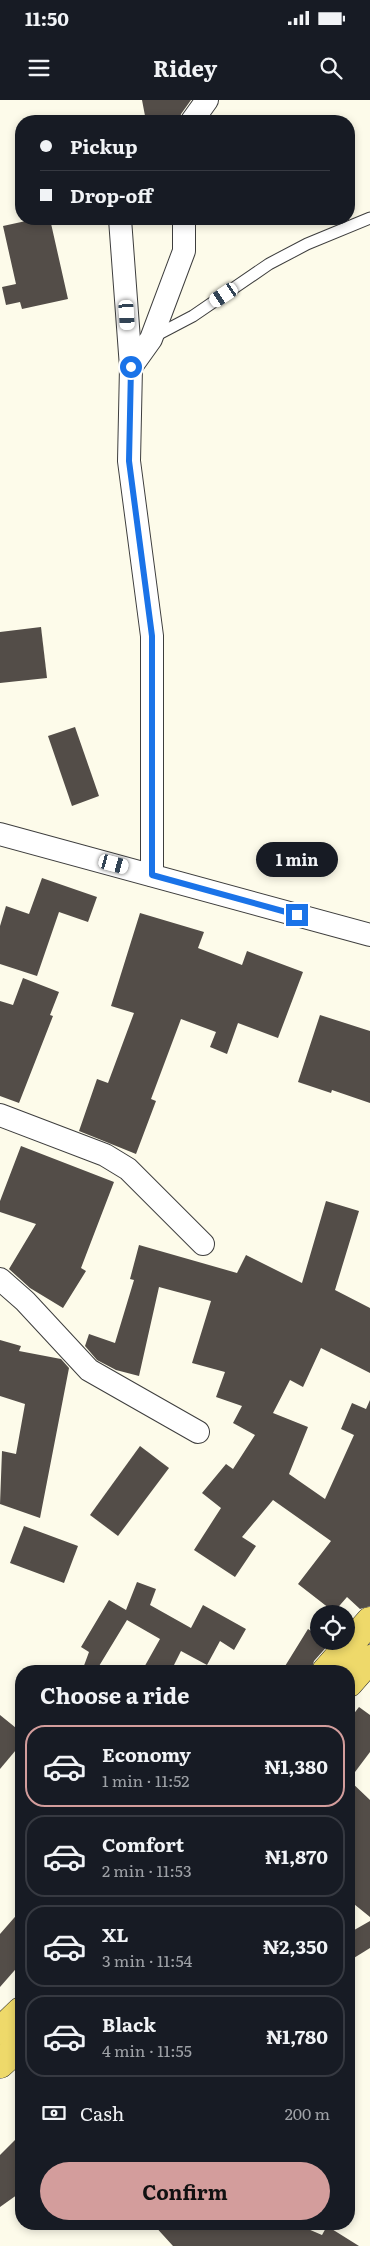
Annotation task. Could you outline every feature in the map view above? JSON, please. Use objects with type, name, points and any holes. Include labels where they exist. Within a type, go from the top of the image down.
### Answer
[{"type":"main road","points":[[331,1665],[370,1621]]},
{"type":"main road","points":[[0,2031],[15,2017]]},
{"type":"main road","points":[[0,2064],[15,2050]]},
{"type":"street","points":[[196,115],[207,100]]},
{"type":"street","points":[[120,225],[131,367],[129,461],[152,636],[152,875]]},
{"type":"street","points":[[131,367],[150,339],[184,251],[184,225]]},
{"type":"street","points":[[0,834],[370,935]]},
{"type":"street","points":[[0,1115],[105,1155],[128,1168],[203,1244]]},
{"type":"street","points":[[0,1279],[25,1301],[89,1370],[198,1432]]},
{"type":"lane","points":[[355,224],[370,218]]},
{"type":"lane","points":[[150,339],[193,316],[269,264],[307,244],[353,225]]},
{"type":"building","points":[[142,100],[191,100],[181,115],[145,115]]},
{"type":"building","points":[[15,223],[15,225],[51,225],[68,299],[22,309],[20,302],[6,305],[2,287],[16,284],[3,226]]},
{"type":"building","points":[[41,627],[47,678],[0,683],[0,632]]},
{"type":"building","points":[[75,727],[99,796],[72,806],[48,736]]},
{"type":"building","points":[[42,878],[97,897],[88,922],[59,912],[37,976],[0,964],[0,926],[6,906],[29,914]]},
{"type":"building","points":[[140,913],[204,932],[198,948],[242,965],[247,951],[303,972],[278,1038],[238,1023],[227,1054],[210,1047],[216,1032],[181,1019],[151,1099],[156,1101],[136,1154],[79,1131],[97,1079],[108,1083],[134,1013],[111,1006]]},
{"type":"building","points":[[23,978],[59,992],[50,1015],[53,1016],[19,1103],[0,1096],[0,1001],[13,1005]]},
{"type":"building","points":[[320,1015],[370,1031],[370,1103],[332,1090],[331,1093],[298,1082]]},
{"type":"building","points":[[21,1146],[114,1182],[81,1268],[86,1271],[63,1308],[30,1288],[9,1269],[36,1224],[0,1212],[0,1201]]},
{"type":"building","points":[[326,1201],[359,1211],[335,1290],[370,1308],[370,1373],[321,1348],[303,1387],[290,1380],[273,1413],[308,1427],[289,1474],[325,1499],[354,1435],[341,1429],[352,1403],[366,1409],[370,1400],[370,1606],[360,1609],[347,1597],[340,1605],[325,1605],[298,1584],[331,1541],[273,1500],[242,1537],[256,1546],[235,1577],[194,1550],[221,1508],[202,1493],[226,1464],[233,1469],[255,1435],[233,1423],[242,1406],[216,1397],[225,1372],[192,1363],[211,1301],[159,1287],[139,1376],[116,1370],[97,1360],[85,1346],[89,1334],[115,1343],[134,1280],[130,1279],[139,1245],[237,1273],[246,1255],[302,1283]]},
{"type":"building","points":[[0,1340],[21,1346],[19,1351],[61,1359],[69,1368],[40,1518],[0,1504],[2,1451],[16,1454],[25,1404],[0,1396]]},
{"type":"building","points":[[140,1446],[169,1468],[118,1536],[90,1515]]},
{"type":"building","points":[[24,1526],[78,1546],[64,1583],[10,1563]]},
{"type":"building","points":[[137,1582],[156,1589],[150,1605],[191,1628],[203,1605],[246,1629],[234,1650],[220,1641],[207,1665],[181,1651],[174,1665],[145,1665],[160,1639],[127,1620],[100,1665],[84,1665],[89,1652],[81,1647],[109,1600],[126,1610]]},
{"type":"building","points":[[308,1629],[310,1630],[310,1650],[324,1650],[313,1665],[286,1665]]},
{"type":"building","points":[[359,1707],[370,1715],[370,1752],[355,1772],[355,1712]]},
{"type":"building","points":[[0,1715],[15,1727],[15,1751],[0,1769]]},
{"type":"building","points":[[355,1786],[370,1800],[370,1917],[355,1905]]},
{"type":"building","points":[[15,1917],[15,1970],[0,1987],[0,1934]]},
{"type":"building","points":[[370,1921],[370,1948],[355,1957],[355,1930]]},
{"type":"building","points":[[15,2140],[15,2196],[0,2207],[0,2155]]},
{"type":"building","points":[[158,2230],[310,2230],[322,2235],[325,2230],[333,2230],[359,2246],[173,2246]]},
{"type":"route","points":[[131,367],[129,461],[152,636],[152,875],[297,915]]}]
